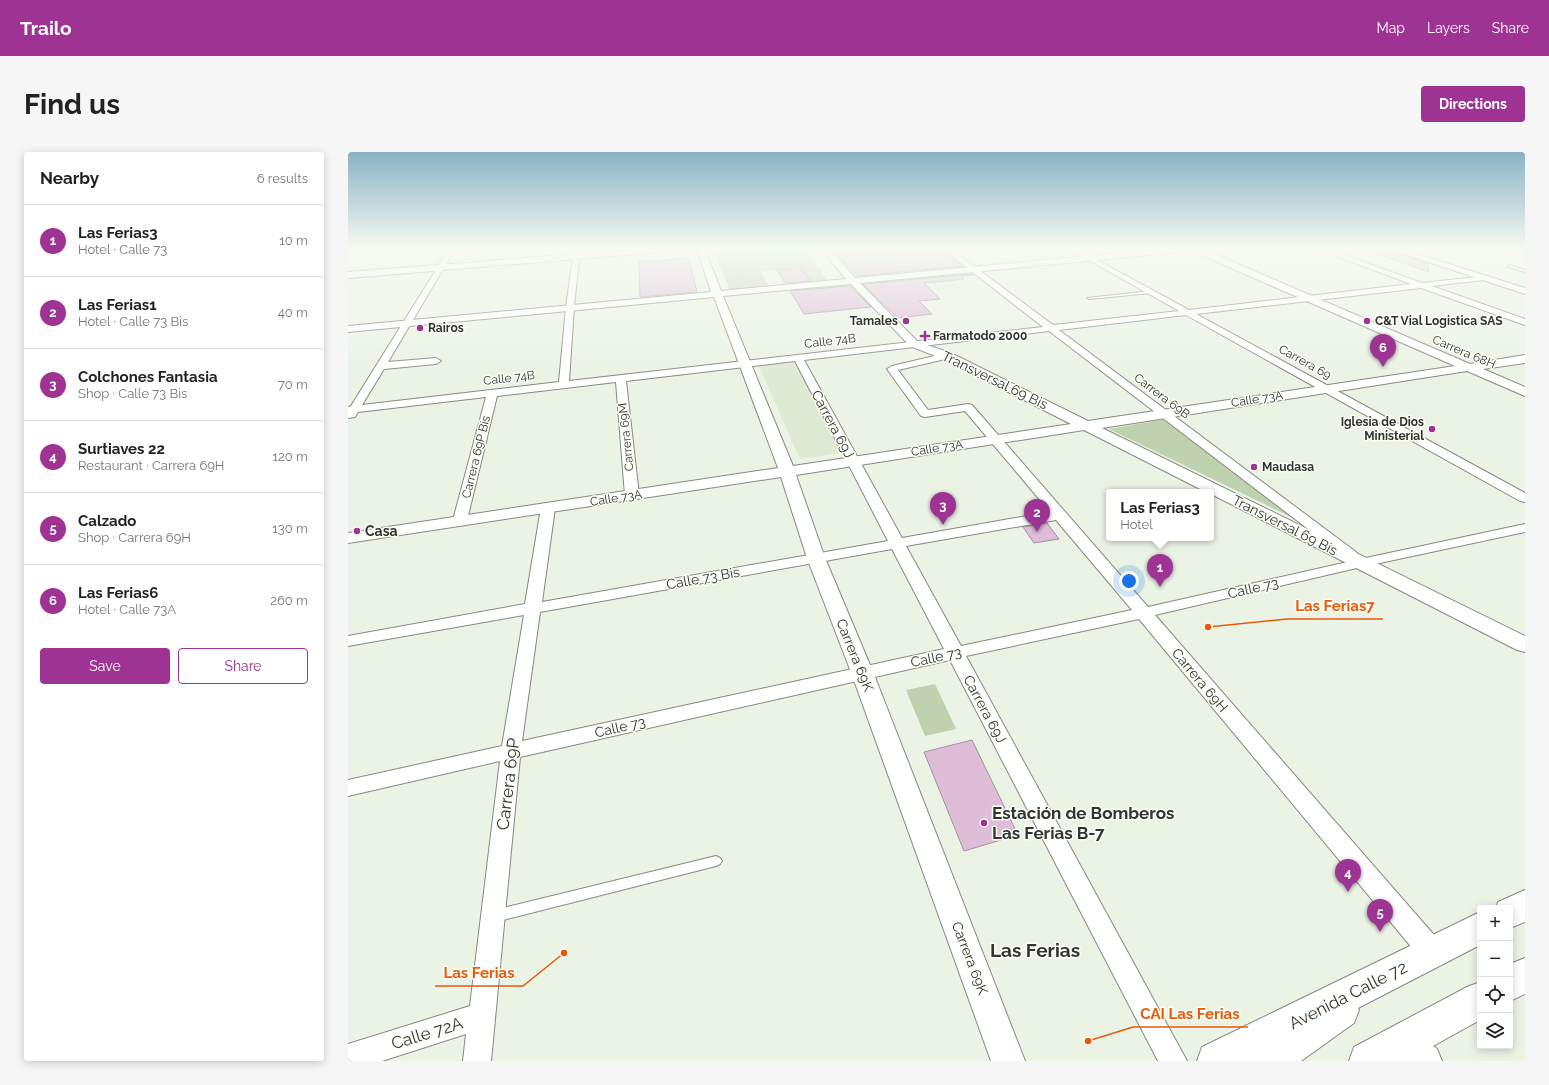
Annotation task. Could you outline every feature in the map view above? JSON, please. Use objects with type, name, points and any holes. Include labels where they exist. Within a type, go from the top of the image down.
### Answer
[{"type":"main road","points":[[1513,911],[1525,905]]},
{"type":"main road","name":"Avenida Calle 72","points":[[1216,1061],[1477,930]]},
{"type":"main road","points":[[1269,1061],[1401,968]]},
{"type":"main road","points":[[1513,981],[1525,975]]},
{"type":"main road","points":[[1368,1061],[1414,1051],[1477,1002]]},
{"type":"street","points":[[348,421],[351,410],[381,366],[427,291]]},
{"type":"street","points":[[564,385],[572,291]]},
{"type":"street","points":[[348,329],[570,308],[692,291]]},
{"type":"street","name":"Carrera 69K","points":[[726,291],[746,364],[787,471],[816,558],[862,672],[1008,1061]]},
{"type":"street","points":[[863,291],[914,344],[927,361],[947,356]]},
{"type":"street","name":"Carrera 69B","points":[[1002,291],[1361,563]]},
{"type":"street","name":"Carrera 68H","points":[[1293,291],[1525,392]]},
{"type":"street","name":"Calle 74B","points":[[351,410],[1365,291]]},
{"type":"street","points":[[1439,291],[1525,322]]},
{"type":"street","name":"Carrera 69","points":[[1151,292],[1525,498]]},
{"type":"street","name":"Transversal 69 Bis","points":[[914,344],[947,356],[1212,489]]},
{"type":"street","name":"Carrera 69J","points":[[798,358],[1172,1061]]},
{"type":"street","name":"Calle 73A","points":[[348,538],[1525,359]]},
{"type":"street","points":[[381,366],[436,361]]},
{"type":"street","name":"Carrera 69H","points":[[927,361],[892,369],[925,414],[968,408],[1432,952]]},
{"type":"street","name":"Carrera 69M","points":[[621,378],[632,495]]},
{"type":"street","name":"Carrera 69P Bis","points":[[460,520],[492,393]]},
{"type":"street","name":"Transversal 69 Bis","points":[[1214,490],[1525,645]]},
{"type":"street","name":"Carrera 69P","points":[[477,1061],[511,752],[548,508]]},
{"type":"street","name":"Calle 73 Bis","points":[[348,641],[1059,515]]},
{"type":"street","name":"Calle 73","points":[[348,788],[862,672],[1143,613],[1361,563],[1525,528]]},
{"type":"street","name":"Calle 72A","points":[[348,1058],[482,1016]]},
{"type":"lane","points":[[1089,298],[1151,292]]},
{"type":"lane","points":[[494,916],[716,861]]},
{"type":"shaded area","points":[[796,361],[847,452],[800,459],[759,366]]},
{"type":"shaded area","points":[[1166,419],[1293,518],[1109,429]]},
{"type":"shaded area","points":[[935,684],[956,729],[925,736],[906,690]]},
{"type":"building","points":[[640,291],[697,292],[640,297]]},
{"type":"building","points":[[790,291],[855,291],[871,307],[804,314]]},
{"type":"building","points":[[871,291],[932,291],[940,299],[919,301],[932,314],[898,318]]},
{"type":"building","points":[[1047,523],[1059,539],[1034,543],[1023,527]]},
{"type":"building","points":[[972,740],[1018,835],[964,851],[924,752]]},
{"type":"place","name":"Tamales","points":[[906,321]]},
{"type":"place","name":"C&T Vial Logistica SAS","points":[[1367,321]]},
{"type":"place","name":"Rairos","points":[[420,328]]},
{"type":"place","name":"Farmatodo 2000","points":[[925,336]]},
{"type":"place","name":"Las Ferias6","points":[[1383,367]]},
{"type":"place","name":"Iglesia de Dios Ministerial","points":[[1432,429]]},
{"type":"place","name":"Maudasa","points":[[1254,467]]},
{"type":"place","name":"Colchones Fantasia","points":[[943,525]]},
{"type":"place","name":"Casa","points":[[357,531]]},
{"type":"place","name":"Las Ferias1","points":[[1037,532]]},
{"type":"place","name":"Las Ferias3","points":[[1160,587]]},
{"type":"place","name":"Las Ferias7","points":[[1208,627]]},
{"type":"place","name":"Estación de Bomberos Las Ferias B-7","points":[[984,823]]},
{"type":"place","name":"Surtiaves 22","points":[[1348,892]]},
{"type":"place","name":"Calzado","points":[[1380,932]]},
{"type":"place","name":"Las Ferias","points":[[564,953]]},
{"type":"place","name":"CAI Las Ferias","points":[[1088,1041]]},
{"type":"district","name":"Las Ferias","points":[[1035,950]]}]
